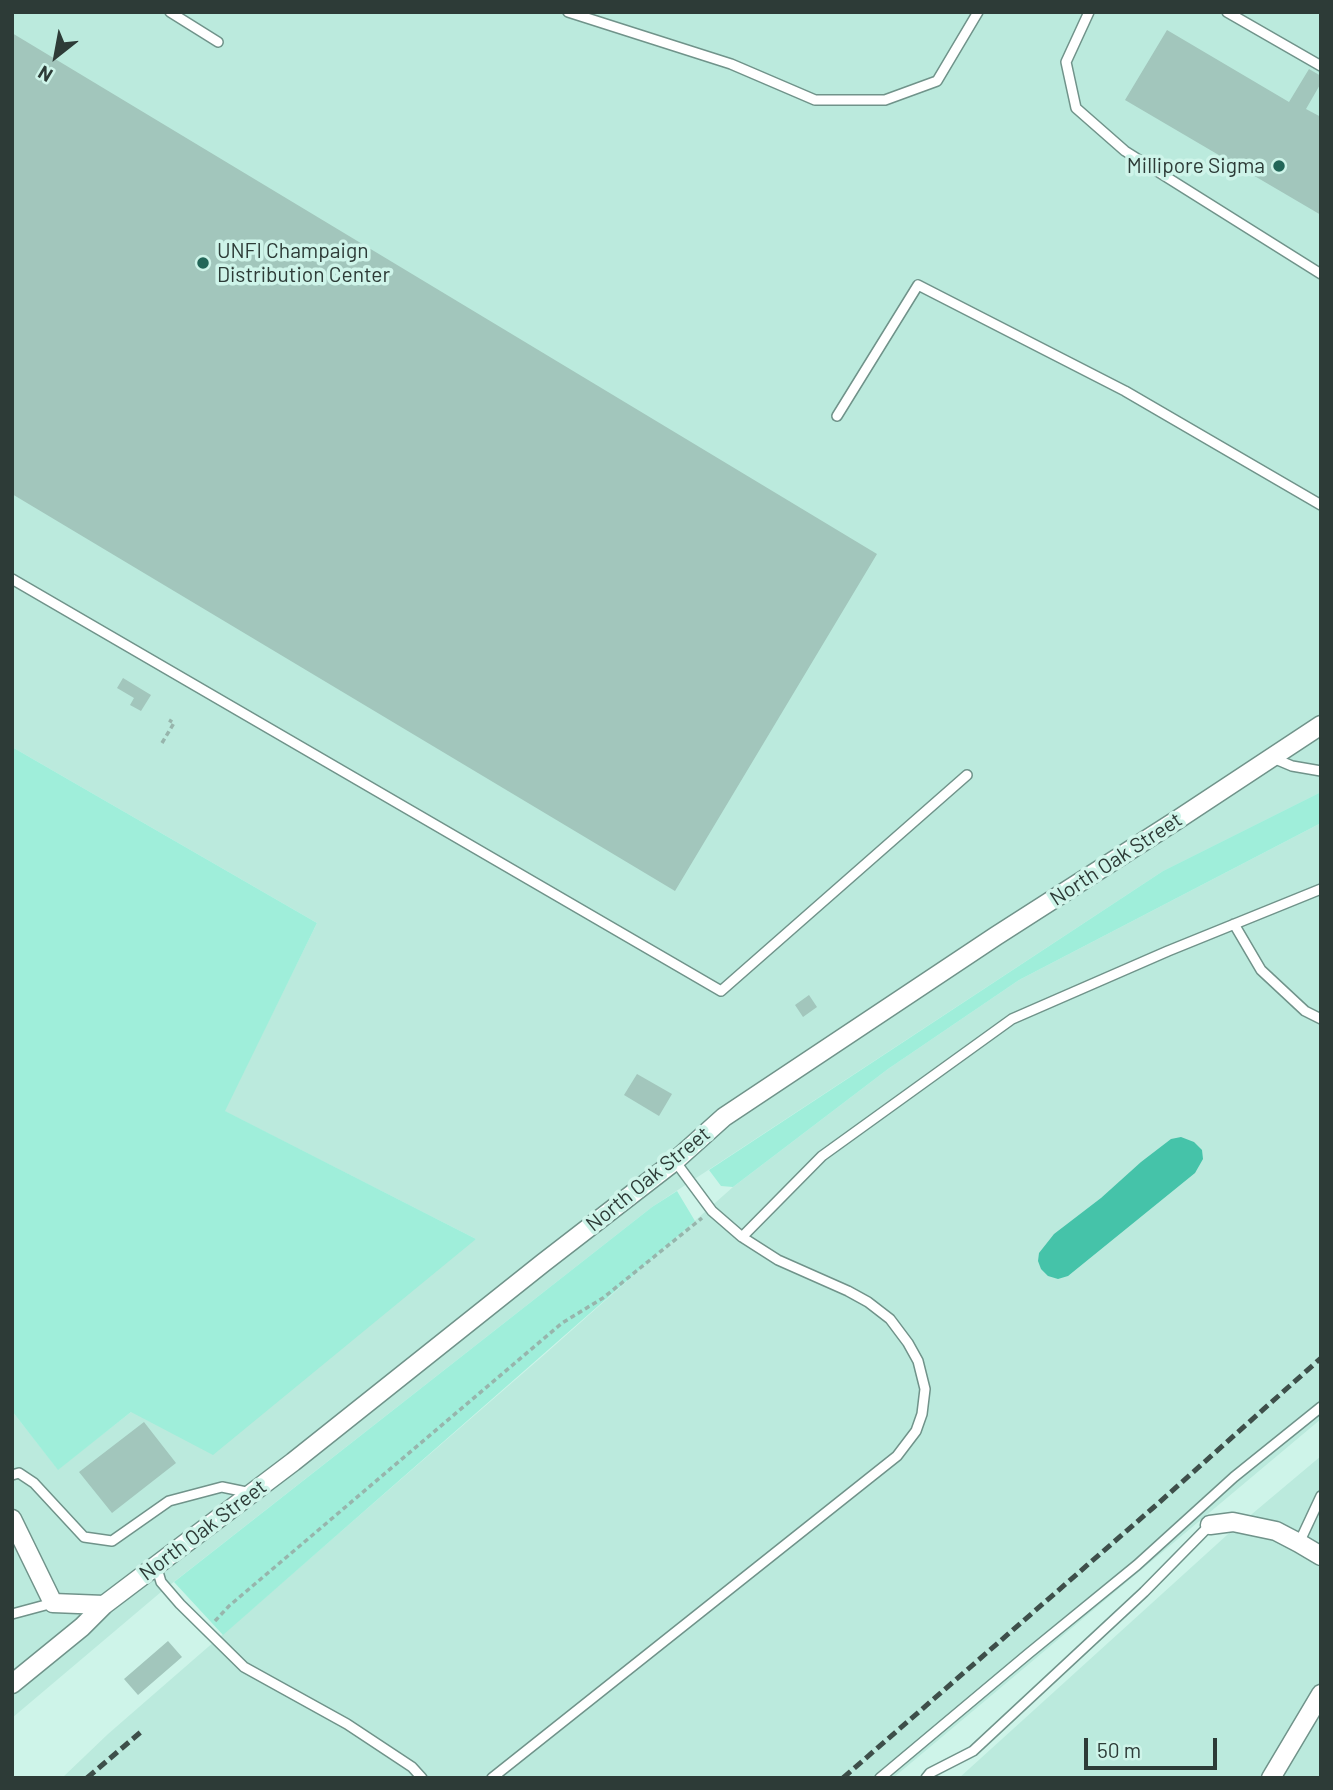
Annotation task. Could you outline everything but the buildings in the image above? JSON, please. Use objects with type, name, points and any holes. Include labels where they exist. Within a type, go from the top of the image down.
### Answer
[{"type":"street","name":"North Oak Street","points":[[12,1684],[82,1627],[104,1605],[253,1493],[675,1161],[724,1117],[1321,725]]},
{"type":"street","points":[[12,1518],[53,1602],[104,1605]]},
{"type":"street","points":[[1210,1525],[1233,1522],[1276,1531],[1321,1556]]},
{"type":"street","points":[[1271,1778],[1321,1693]]},
{"type":"lane","points":[[170,12],[218,42]]},
{"type":"lane","points":[[568,12],[731,64],[815,100],[885,100],[937,81],[978,12]]},
{"type":"lane","points":[[1089,12],[1066,62],[1076,108],[1125,151],[1321,274]]},
{"type":"lane","points":[[1227,12],[1321,66]]},
{"type":"lane","points":[[837,416],[918,285],[1125,391],[1321,505]]},
{"type":"lane","points":[[12,579],[720,992],[967,775]]},
{"type":"lane","points":[[1271,757],[1292,766],[1321,771]]},
{"type":"lane","points":[[742,1237],[822,1156],[1012,1019],[1168,951],[1321,889]]},
{"type":"lane","points":[[1234,925],[1261,970],[1305,1011],[1321,1018]]},
{"type":"lane","points":[[492,1778],[897,1456],[916,1431],[922,1415],[925,1388],[918,1362],[908,1343],[890,1320],[868,1302],[778,1259],[742,1237],[712,1210],[675,1161]]},
{"type":"lane","points":[[880,1778],[1138,1565],[1234,1477],[1321,1407]]},
{"type":"lane","points":[[12,1475],[19,1473],[34,1483],[83,1537],[112,1541],[169,1501],[222,1487],[253,1493]]},
{"type":"lane","points":[[1299,1543],[1321,1496]]},
{"type":"lane","points":[[926,1778],[930,1773],[973,1751],[1144,1592],[1210,1525]]},
{"type":"lane","points":[[156,1565],[161,1582],[244,1668],[348,1724],[412,1767],[422,1778]]},
{"type":"lane","points":[[12,1614],[53,1602]]},
{"type":"path","points":[[162,743],[174,723],[169,720]]},
{"type":"path","points":[[207,1630],[229,1606],[562,1323],[603,1298],[712,1210]]},
{"type":"shaded area","points":[[12,12],[1321,12],[1321,792],[1163,871],[652,1207],[161,1592],[12,1718],[12,1411],[58,1469],[131,1412],[476,1239],[224,1111],[317,923],[12,747]]},
{"type":"shaded area","points":[[12,747],[317,923],[225,1111],[476,1239],[213,1455],[131,1412],[58,1470],[12,1411]]},
{"type":"shaded area","points":[[1321,792],[1321,823],[1019,980],[888,1069],[733,1187],[721,1186],[709,1170],[1163,871]]},
{"type":"shaded area","points":[[1321,823],[1321,1419],[893,1778],[62,1778],[108,1734],[733,1187],[888,1069],[1019,980]]},
{"type":"shaded area","points":[[1181,1137],[1194,1142],[1202,1150],[1203,1159],[1195,1173],[1068,1276],[1058,1279],[1048,1276],[1041,1269],[1039,1253],[1054,1234],[1171,1139]]},
{"type":"shaded area","points":[[677,1191],[695,1221],[223,1635],[174,1582],[652,1207]]},
{"type":"shaded area","points":[[1321,1456],[1321,1778],[959,1778],[1227,1535]]},
{"type":"railway","points":[[843,1778],[1321,1358]]},
{"type":"railway","points":[[87,1778],[142,1731]]},
{"type":"place","name":"Millipore Sigma","points":[[1279,166]]},
{"type":"place","name":"UNFI Champaign Distribution Center","points":[[203,263]]}]
